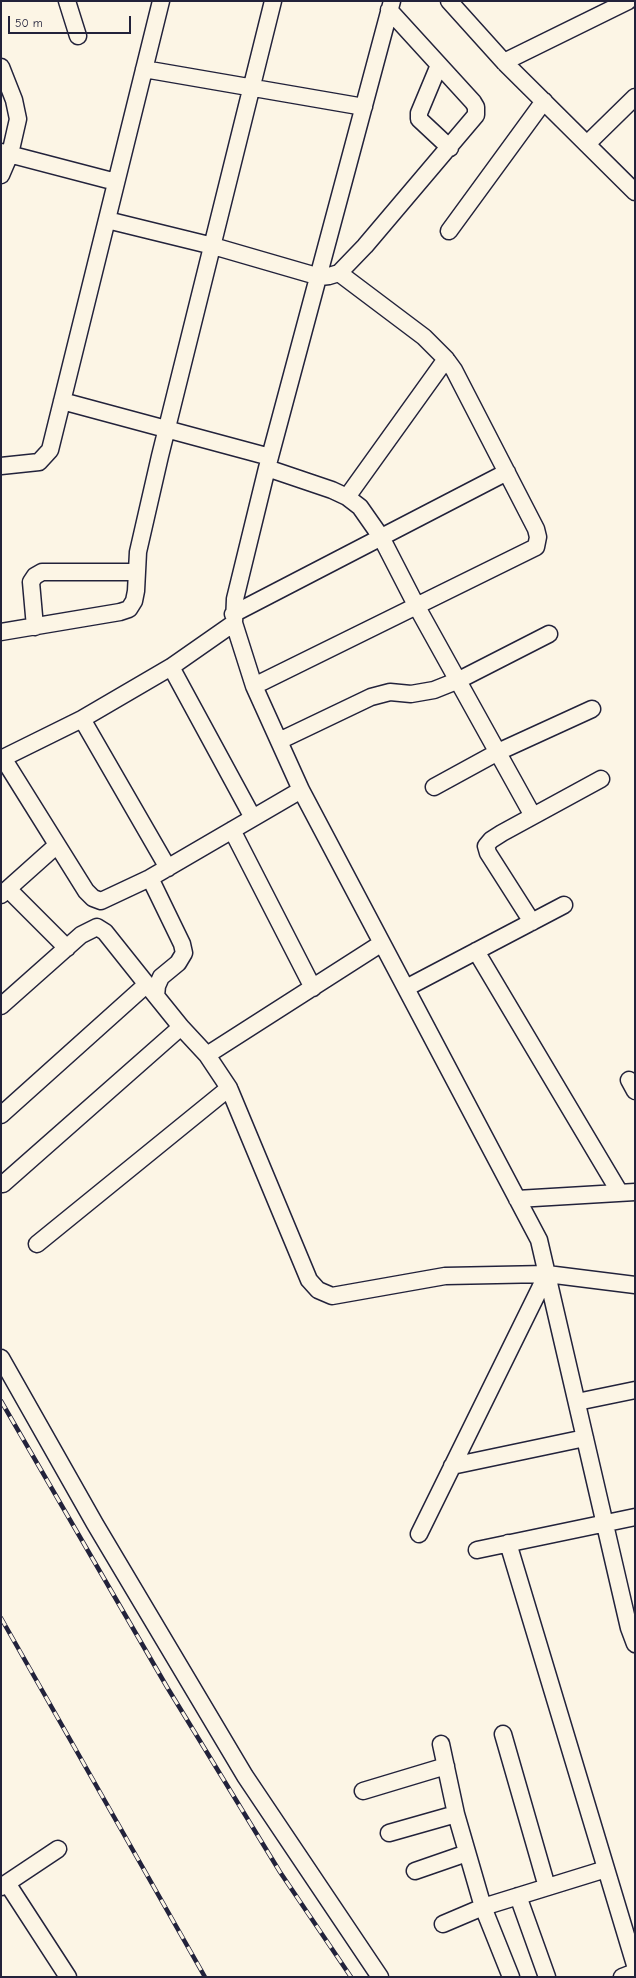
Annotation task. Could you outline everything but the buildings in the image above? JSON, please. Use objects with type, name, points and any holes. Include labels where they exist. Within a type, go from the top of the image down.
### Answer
[{"type":"street","points":[[67,1],[78,36]]},
{"type":"street","points":[[1,466],[39,462],[50,450],[161,1]]},
{"type":"street","points":[[1,632],[120,612],[129,609],[134,601],[138,552],[273,1]]},
{"type":"street","points":[[449,1],[504,62],[635,192]]},
{"type":"street","points":[[504,62],[628,1]]},
{"type":"street","points":[[107,220],[213,246],[320,277],[339,273],[365,246],[450,148],[476,115],[476,107],[390,6]]},
{"type":"street","points":[[390,6],[320,277],[268,463],[234,599],[234,619],[254,686],[301,790],[539,1240],[605,1523],[630,1613],[635,1644]]},
{"type":"street","points":[[439,65],[419,113],[419,119],[450,148]]},
{"type":"street","points":[[1,67],[14,100],[18,119],[6,153],[1,175]]},
{"type":"street","points":[[144,69],[252,89],[364,107]]},
{"type":"street","points":[[587,144],[635,97]]},
{"type":"street","points":[[449,231],[544,102]]},
{"type":"street","points":[[6,153],[116,182]]},
{"type":"street","points":[[254,686],[417,607],[536,547],[538,537],[536,529],[454,370],[446,359],[424,337],[339,273]]},
{"type":"street","points":[[347,497],[446,359]]},
{"type":"street","points":[[62,401],[167,429],[268,463],[347,497],[360,507],[381,537],[417,607],[459,680],[532,816]]},
{"type":"street","points":[[301,790],[150,878],[101,901],[93,898],[86,891],[2,758],[82,719],[171,667],[234,619],[381,537],[507,472]]},
{"type":"street","points":[[35,627],[31,582],[35,576],[42,572],[137,572]]},
{"type":"street","points":[[279,741],[371,697],[390,692],[422,693],[459,680],[549,634]]},
{"type":"street","points":[[171,667],[253,818]]},
{"type":"street","points":[[434,787],[498,752],[592,709]]},
{"type":"street","points":[[82,719],[168,868]]},
{"type":"street","points":[[532,922],[488,853],[486,846],[491,840],[600,779]]},
{"type":"street","points":[[232,830],[312,988]]},
{"type":"street","points":[[57,845],[5,892],[67,948]]},
{"type":"street","points":[[1,1115],[157,986],[162,978],[178,963],[184,952],[182,944],[150,878]]},
{"type":"street","points":[[406,988],[564,905]]},
{"type":"street","points":[[1,1006],[81,935],[97,927],[105,932],[181,1027],[207,1055],[229,1088],[309,1280],[318,1290],[332,1296],[445,1276],[547,1274],[635,1285]]},
{"type":"street","points":[[207,1055],[382,944]]},
{"type":"street","points":[[476,951],[627,1193],[517,1199]]},
{"type":"street","points":[[3,1184],[181,1027]]},
{"type":"street","points":[[37,1244],[229,1088]]},
{"type":"street","points":[[419,1534],[547,1274]]},
{"type":"street","points":[[1,1358],[95,1524],[245,1776],[380,1977]]},
{"type":"street","points":[[577,1402],[635,1390]]},
{"type":"street","points":[[452,1466],[585,1438]]},
{"type":"street","points":[[477,1550],[635,1517]]},
{"type":"street","points":[[508,1544],[635,1965]]},
{"type":"street","points":[[503,1734],[547,1887]]},
{"type":"street","points":[[441,1744],[456,1814],[483,1907],[511,1977]]},
{"type":"street","points":[[363,1791],[446,1766]]},
{"type":"street","points":[[389,1833],[456,1814]]},
{"type":"street","points":[[58,1849],[4,1885],[68,1977]]},
{"type":"street","points":[[415,1871],[467,1852]]},
{"type":"street","points":[[443,1924],[483,1907],[606,1869]]},
{"type":"street","points":[[518,1896],[547,1977]]},
{"type":"street","points":[[622,1977],[635,1972]]},
{"type":"railway","points":[[1,1401],[167,1687],[280,1872],[351,1977]]},
{"type":"railway","points":[[1,1618],[205,1977]]}]
